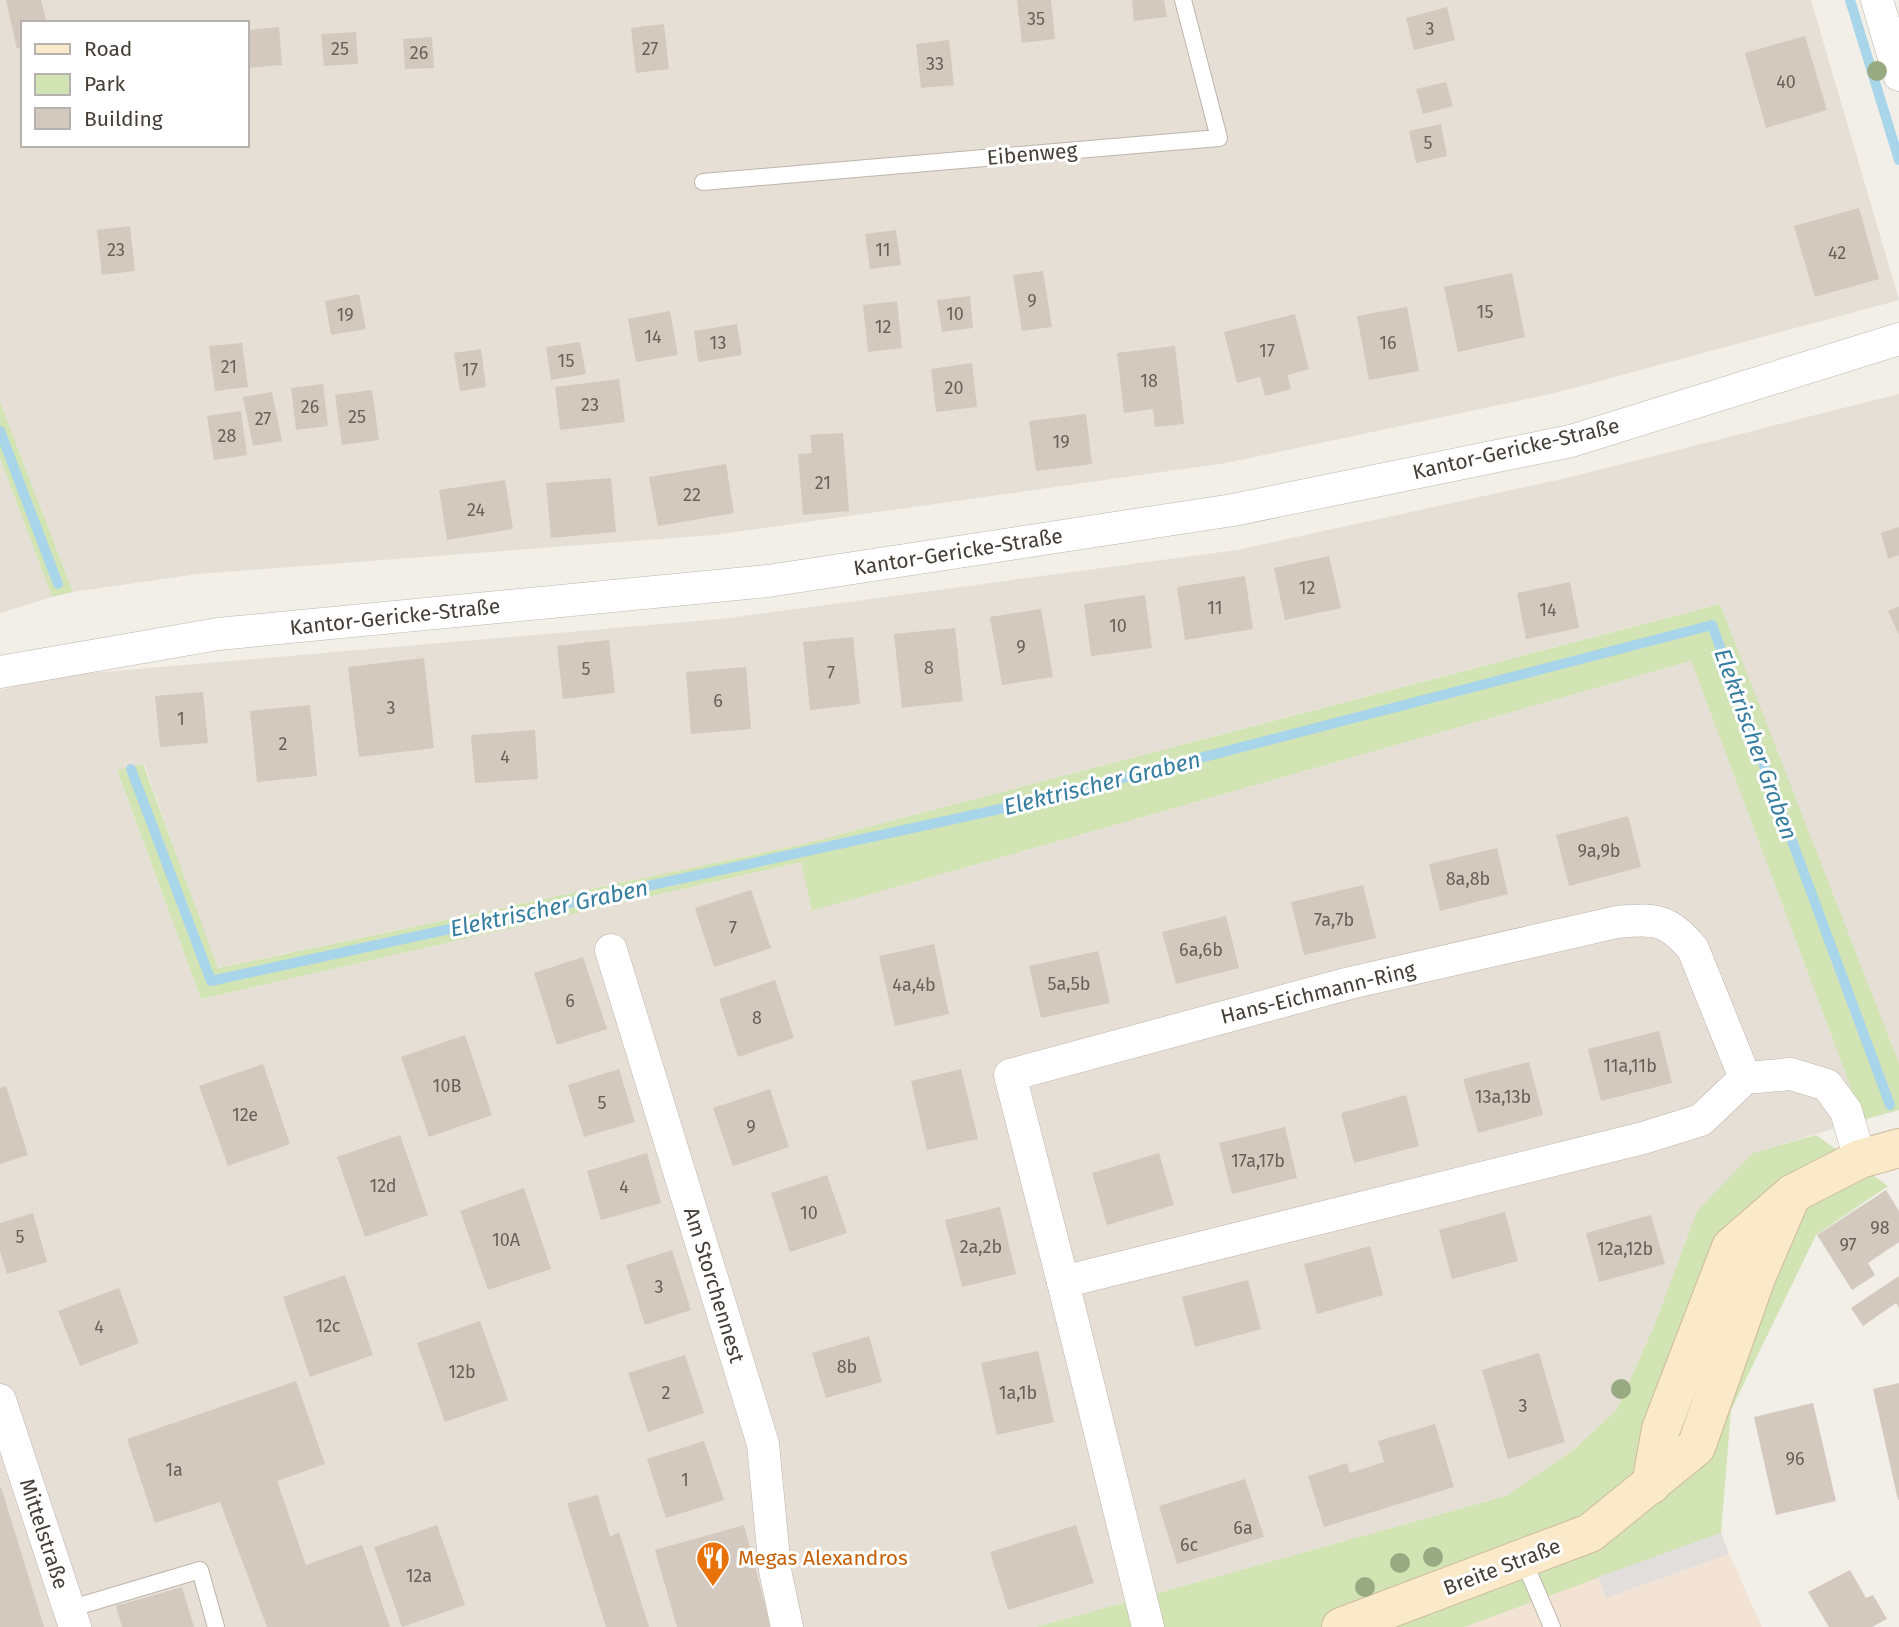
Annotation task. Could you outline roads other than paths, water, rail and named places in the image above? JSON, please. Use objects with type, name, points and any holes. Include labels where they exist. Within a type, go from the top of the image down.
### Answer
[{"type":"main road","name":"Breite Straße","points":[[1341,1627],[1590,1533],[1696,1447],[1756,1278],[1792,1194],[1860,1159],[1899,1148]]},
{"type":"street","points":[[1877,0],[1899,75]]},
{"type":"street","name":"Kantor-Gericke-Straße","points":[[0,672],[218,634],[768,581],[1233,510],[1570,441],[1899,339]]},
{"type":"street","name":"Hans-Eichmann-Ring","points":[[1148,1627],[1010,1075],[1350,983],[1617,922],[1655,919],[1678,931],[1693,949],[1745,1078]]},
{"type":"street","name":"Am Storchennest","points":[[611,950],[763,1444],[775,1570],[787,1627]]},
{"type":"street","points":[[1063,1282],[1643,1138],[1701,1120],[1745,1078],[1791,1074],[1827,1085],[1846,1111],[1860,1159]]},
{"type":"street","name":"Mittelstraße","points":[[0,1400],[5,1432],[72,1618]]},
{"type":"lane","name":"Eibenweg","points":[[703,183],[1219,138],[1184,0]]},
{"type":"lane","points":[[1523,1559],[1552,1627]]},
{"type":"lane","points":[[72,1618],[200,1570],[216,1627]]},
{"type":"waterway","points":[[1850,0],[1899,160]]},
{"type":"waterway","name":"Elektrischer Graben","points":[[0,431],[58,584]]},
{"type":"waterway","name":"Elektrischer Graben","points":[[131,769],[211,981],[1019,805],[1712,625],[1890,1105]]},
{"type":"place","name":"Megas Alexandros","points":[[713,1588]]}]
